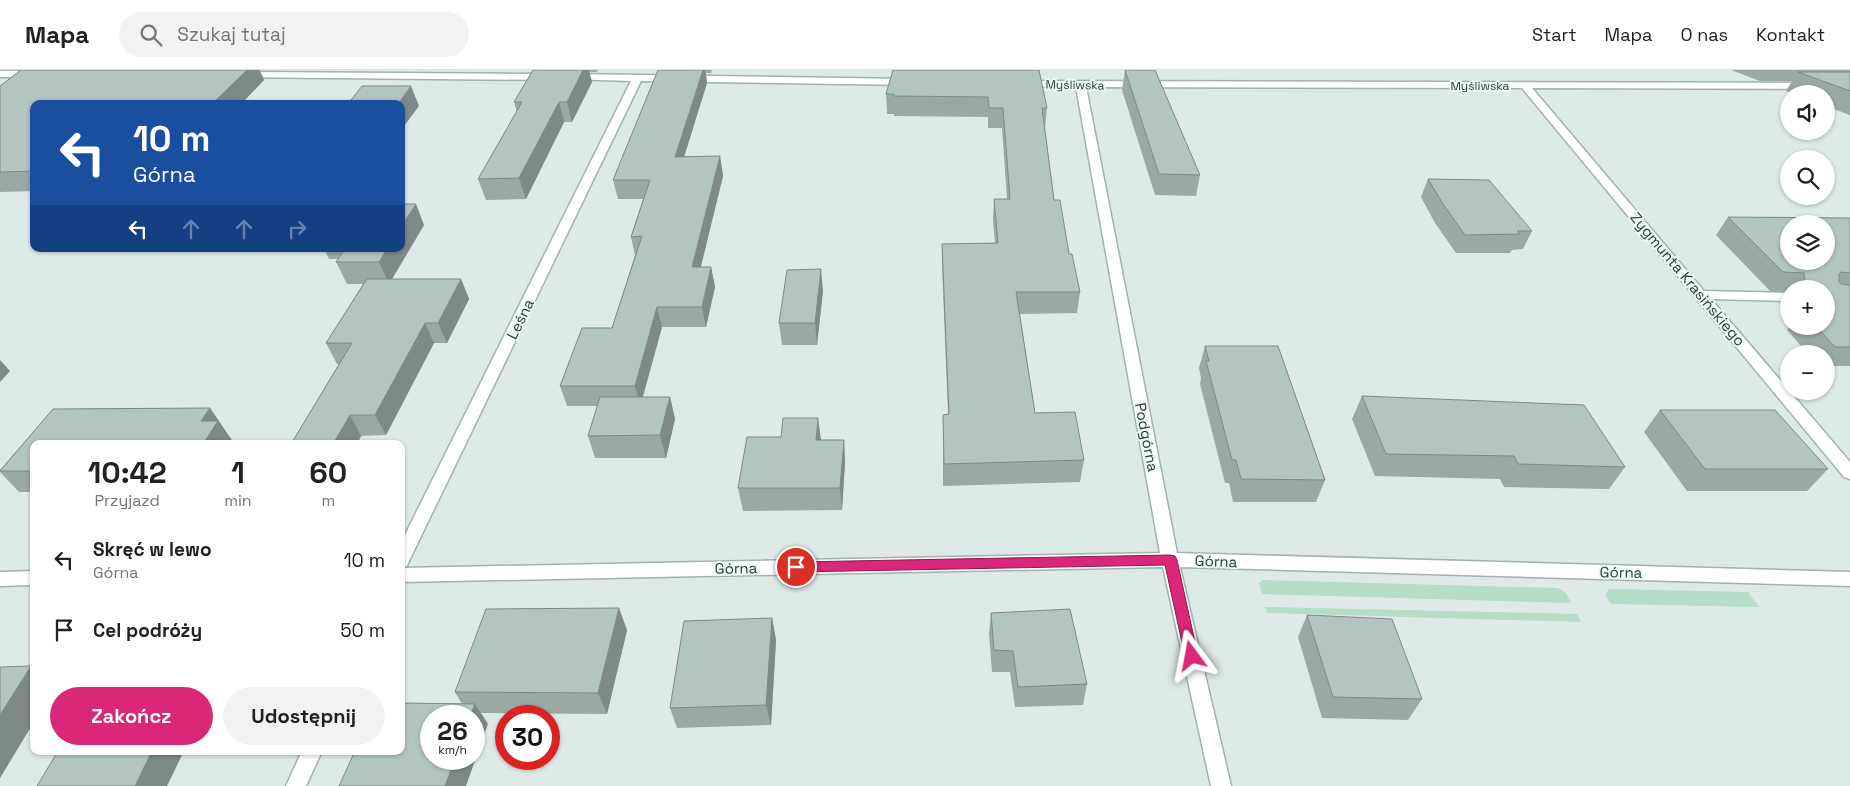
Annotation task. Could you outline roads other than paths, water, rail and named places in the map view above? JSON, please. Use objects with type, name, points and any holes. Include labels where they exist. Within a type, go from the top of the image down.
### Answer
[{"type":"street","points":[[0,74],[50,74]]},
{"type":"street","points":[[229,75],[638,77],[923,82]]},
{"type":"street","points":[[1832,76],[1850,82]]},
{"type":"street","name":"Leśna","points":[[405,553],[638,77]]},
{"type":"street","name":"Myśliwska","points":[[1012,84],[1081,86],[1850,86]]},
{"type":"street","name":"Podgórna","points":[[1081,86],[1170,560],[1221,786]]},
{"type":"street","name":"Zygmunta Krasińskiego","points":[[1525,86],[1850,473]]},
{"type":"street","points":[[1702,295],[1780,297]]},
{"type":"street","name":"Górna","points":[[405,575],[1170,560],[1850,579]]},
{"type":"street","points":[[0,579],[30,578]]},
{"type":"street","points":[[296,786],[310,755]]}]
